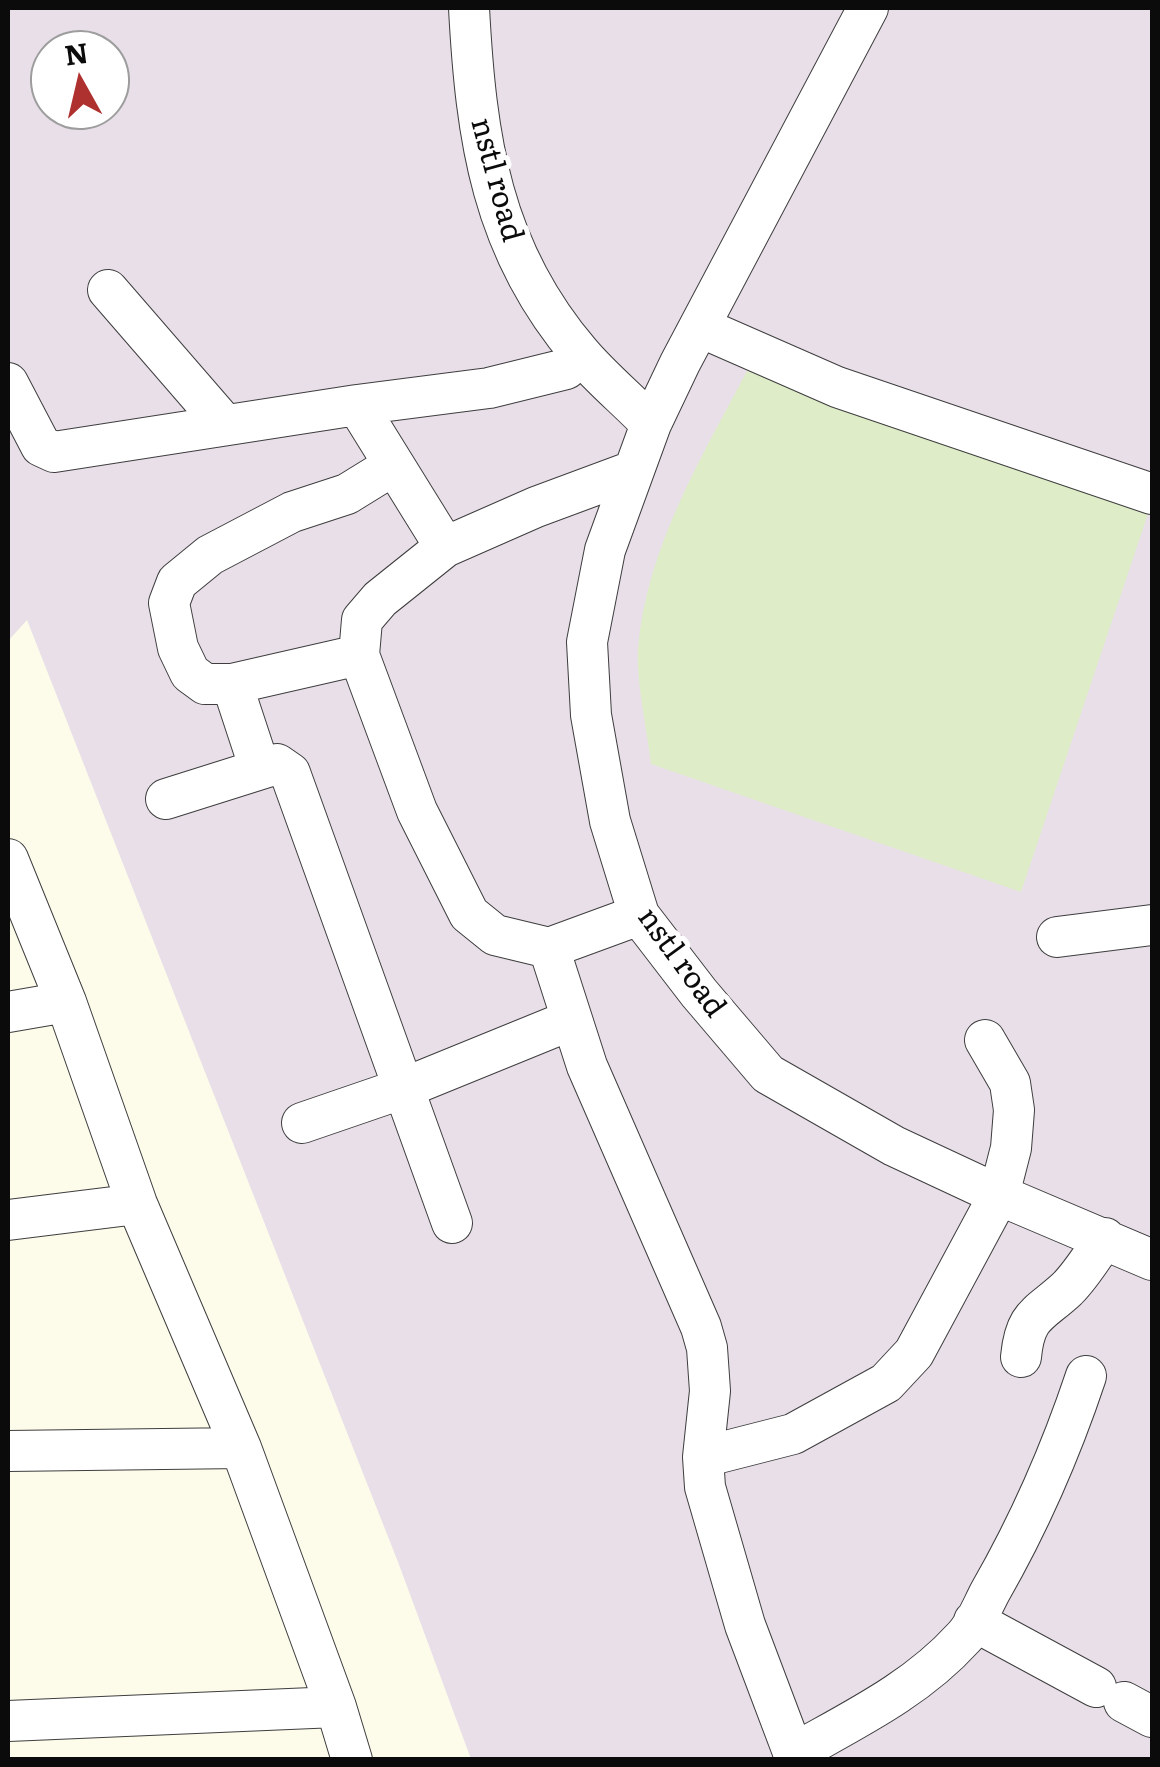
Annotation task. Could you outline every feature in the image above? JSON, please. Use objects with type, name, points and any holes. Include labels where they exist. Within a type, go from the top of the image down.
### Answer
[{"type":"street","name":"nstl road","points":[[468,8],[474,95],[491,186],[520,267],[580,353],[651,424]]},
{"type":"street","name":"nstl road","points":[[868,8],[651,424],[605,550],[587,642],[592,714],[610,821],[640,915],[698,993],[768,1074],[894,1146],[998,1196],[1152,1260]]},
{"type":"street","points":[[108,290],[225,425]]},
{"type":"street","points":[[700,326],[837,386],[1152,494]]},
{"type":"street","points":[[8,383],[42,446],[49,451],[489,388],[566,369],[580,353]]},
{"type":"street","points":[[357,405],[445,547]]},
{"type":"street","points":[[359,655],[232,684],[205,684],[190,673],[178,648],[169,603],[177,582],[210,555],[292,512],[348,494],[394,465]]},
{"type":"street","points":[[633,470],[445,547],[380,599],[362,620],[359,655],[417,811],[469,914],[495,935],[549,948],[640,915]]},
{"type":"street","points":[[232,684],[260,770]]},
{"type":"street","points":[[166,799],[277,764],[290,774],[452,1222]]},
{"type":"street","points":[[8,859],[66,1002],[137,1204],[241,1448],[336,1706],[352,1760]]},
{"type":"street","points":[[1058,938],[1152,925]]},
{"type":"street","points":[[549,948],[587,1066],[701,1327],[707,1348],[710,1391],[704,1486],[745,1624],[795,1757],[890,1699],[929,1671],[966,1635],[1008,1562],[1066,1436],[1086,1376]]},
{"type":"street","points":[[8,1012],[66,1002]]},
{"type":"street","points":[[302,1123],[404,1088],[572,1020]]},
{"type":"street","points":[[703,1457],[793,1434],[886,1384],[914,1353],[998,1196],[1011,1148],[1014,1110],[1010,1083],[986,1040]]},
{"type":"street","points":[[8,1220],[137,1204]]},
{"type":"street","points":[[1021,1357],[1023,1337],[1034,1314],[1067,1289],[1105,1238]]},
{"type":"street","points":[[8,1451],[241,1448]]},
{"type":"street","points":[[974,1621],[1124,1702]]},
{"type":"street","points":[[8,1721],[336,1706]]},
{"type":"shaded area","points":[[8,8],[1152,8],[1152,1759],[471,1759],[398,1562],[27,620],[8,641]]},
{"type":"green space","points":[[747,371],[1152,502],[1021,892],[651,764],[638,662],[643,612],[678,505]]}]
